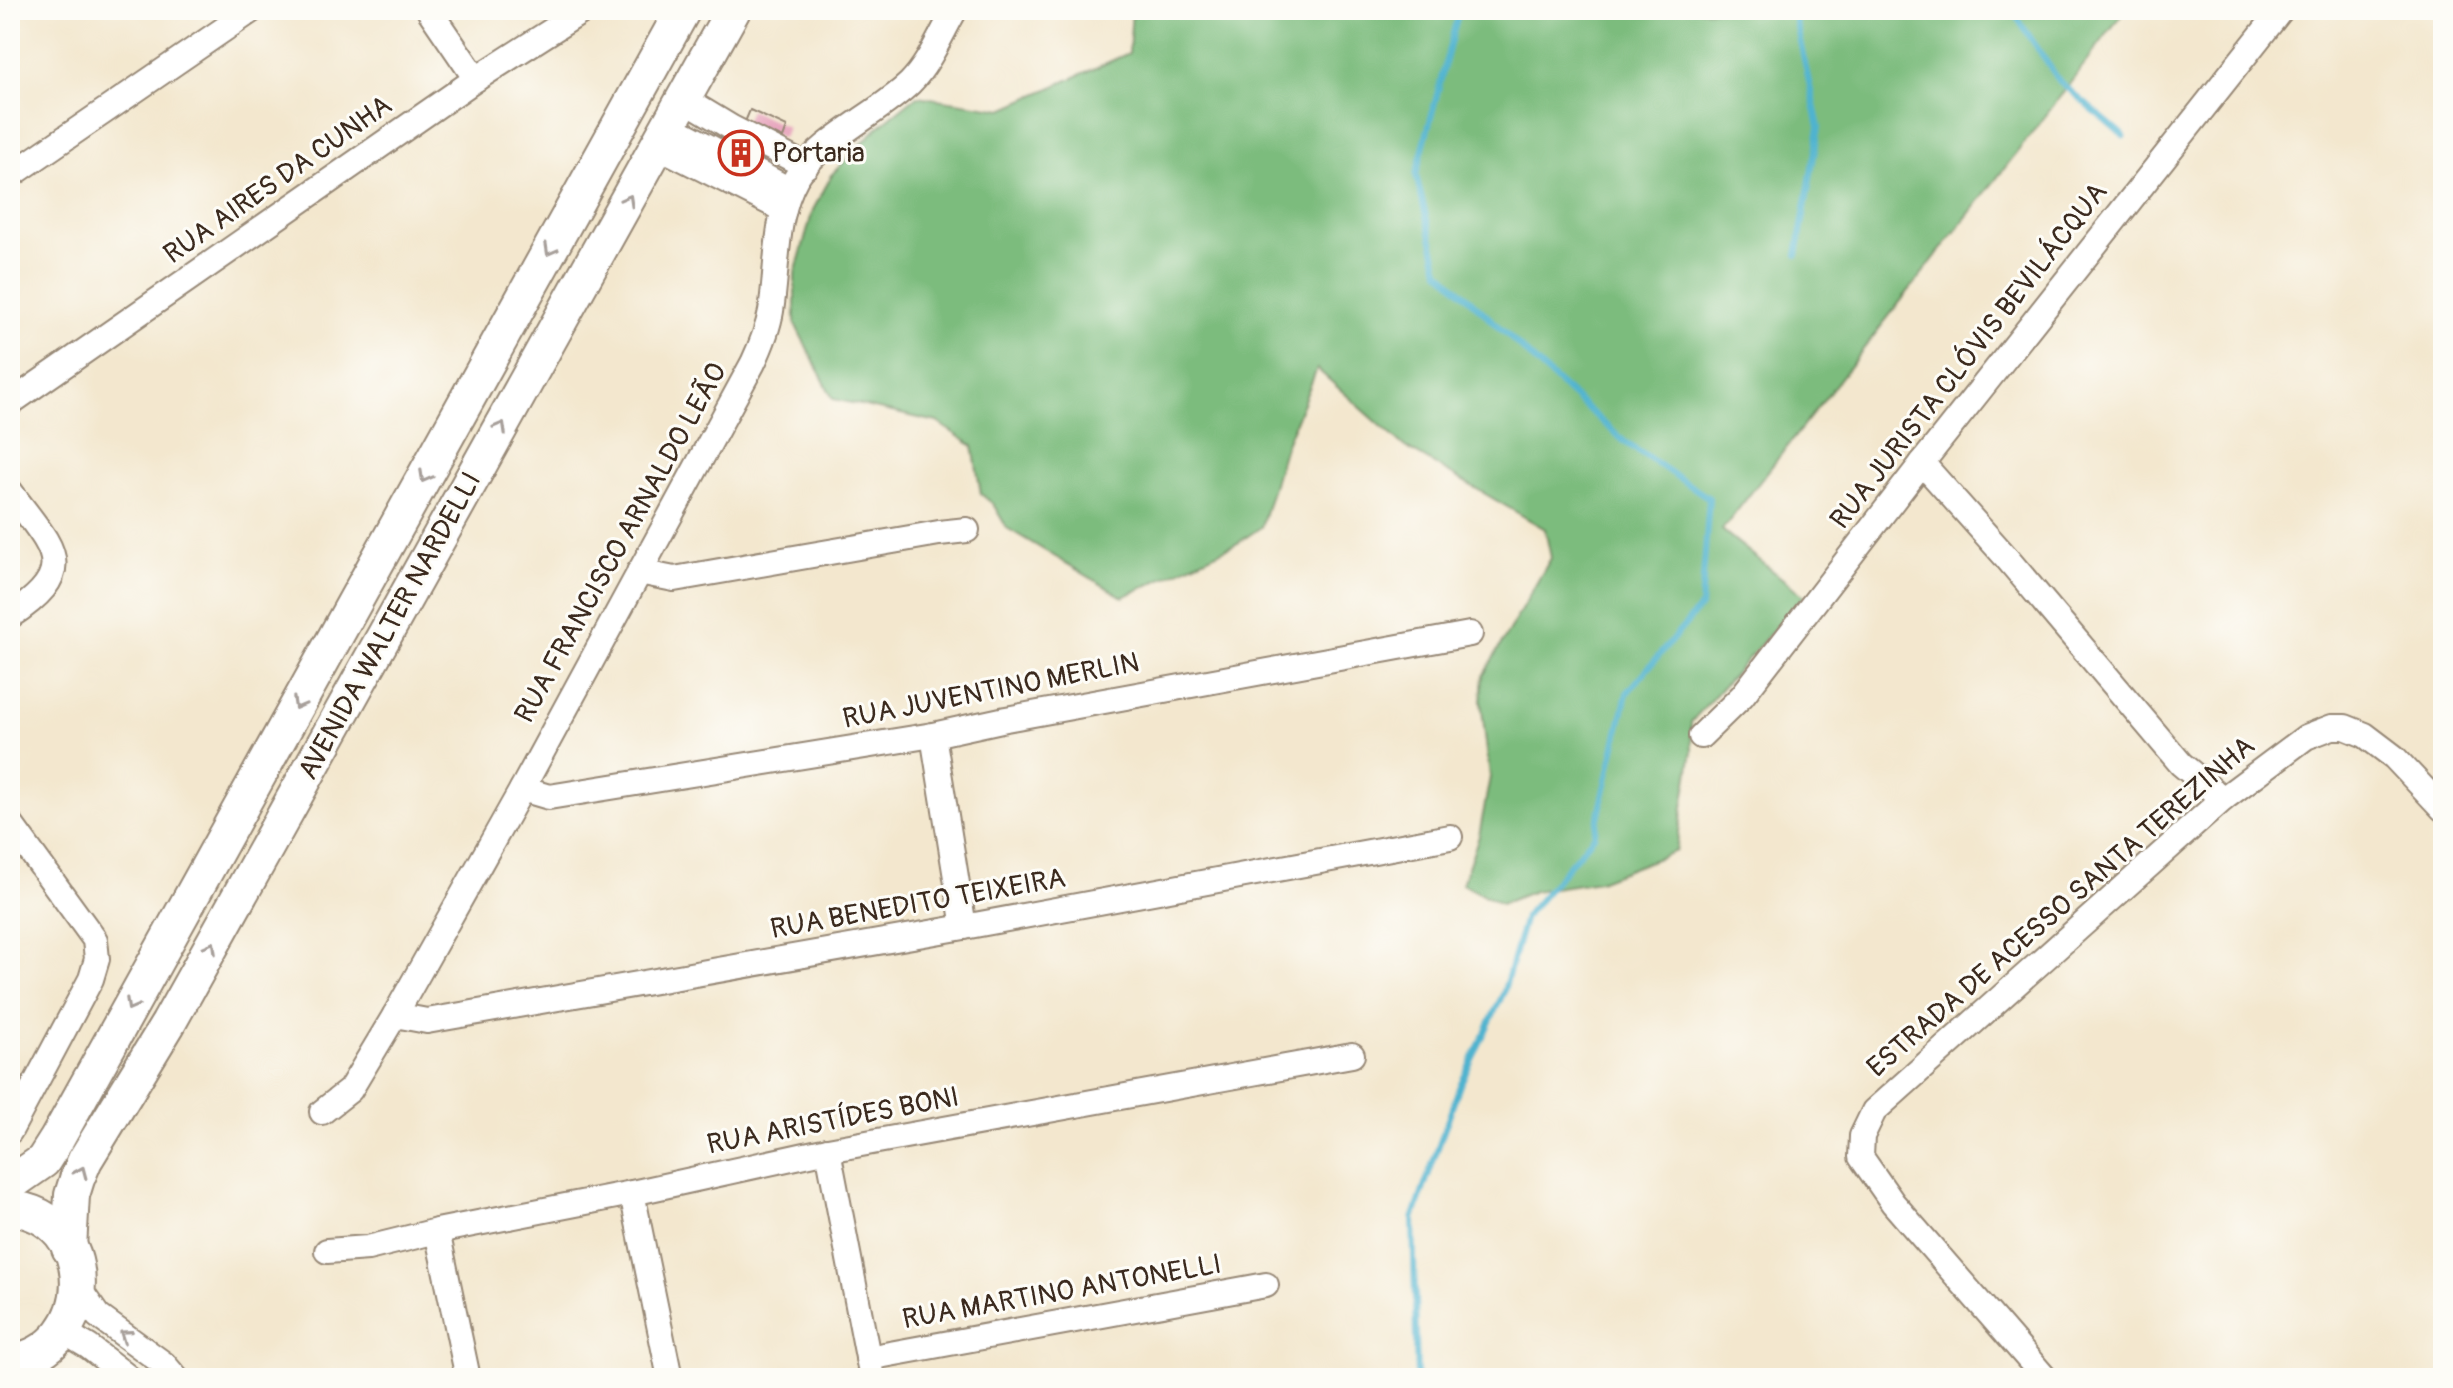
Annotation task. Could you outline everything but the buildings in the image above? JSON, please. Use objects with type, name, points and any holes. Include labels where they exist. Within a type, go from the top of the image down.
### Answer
[{"type":"street","points":[[10,176],[252,10]]},
{"type":"street","points":[[429,10],[476,79]]},
{"type":"street","name":"RUA AIRES DA CUNHA","points":[[10,403],[476,79],[584,10]]},
{"type":"street","name":"AVENIDA WALTER NARDELLI","points":[[69,1248],[72,1195],[85,1160],[168,1024],[733,10]]},
{"type":"street","points":[[794,188],[844,133],[911,82],[955,10]]},
{"type":"street","name":"RUA JURISTA CLÓVIS BEVILÁCQUA","points":[[1701,736],[1742,696],[1922,463],[2281,10]]},
{"type":"street","points":[[677,21],[655,93],[659,118],[794,188]]},
{"type":"street","name":"AVENIDA WALTER NARDELLI","points":[[10,1184],[43,1161],[57,1139],[677,21]]},
{"type":"street","points":[[671,123],[794,188]]},
{"type":"street","name":"RUA FRANCISCO ARNALDO LEÃO","points":[[322,1112],[350,1090],[395,1015],[522,789],[761,347],[771,311],[794,188]]},
{"type":"street","points":[[1922,463],[2181,764],[2223,799]]},
{"type":"street","points":[[10,491],[50,547],[54,571],[46,589],[10,616]]},
{"type":"street","points":[[639,572],[674,579],[967,530]]},
{"type":"street","name":"RUA JUVENTINO MERLIN","points":[[522,789],[549,797],[933,735],[1036,713],[1470,634]]},
{"type":"street","name":"ESTRADA DE ACESSO SANTA TEREZINHA","points":[[2045,1378],[1893,1203],[1861,1157],[1862,1136],[1874,1111],[2223,799],[2306,737],[2332,727],[2345,727],[2365,735],[2394,757],[2443,809]]},
{"type":"street","points":[[933,735],[964,927]]},
{"type":"street","name":"RUA BENEDITO TEIXEIRA","points":[[395,1015],[427,1021],[964,927],[1450,837]]},
{"type":"street","points":[[10,1131],[91,979],[97,959],[95,940],[14,838]]},
{"type":"street","name":"RUA ARISTÍDES BONI","points":[[327,1251],[368,1248],[828,1150],[1352,1055]]},
{"type":"street","points":[[828,1150],[870,1368]]},
{"type":"street","points":[[632,1193],[670,1378]]},
{"type":"street","points":[[10,1208],[36,1215],[52,1226],[69,1248],[77,1268],[77,1304],[64,1332],[28,1365]]},
{"type":"street","points":[[437,1231],[468,1378]]},
{"type":"street","name":"RUA MARTINO ANTONELLI","points":[[870,1368],[1266,1285]]},
{"type":"street","points":[[79,1289],[98,1316],[157,1358],[176,1378]]},
{"type":"street","points":[[64,1332],[129,1378]]},
{"type":"green space","points":[[1132,10],[2125,10],[1722,530],[1804,596],[1691,722],[1692,751],[1676,851],[1599,881],[1534,891],[1501,904],[1462,884],[1479,836],[1490,777],[1481,701],[1483,676],[1551,558],[1545,529],[1405,447],[1317,369],[1285,446],[1261,527],[1238,543],[1123,597],[1007,528],[993,504],[981,494],[973,446],[937,422],[833,399],[795,324],[795,274],[813,210],[833,173],[877,128],[917,96],[1003,109],[1129,53]]},
{"type":"waterway","points":[[1417,1378],[1413,1219],[1460,1085],[1503,994],[1525,917],[1594,836],[1627,693],[1701,606],[1709,498],[1626,443],[1439,270],[1416,175],[1459,10]]},
{"type":"waterway","points":[[1793,10],[1819,127],[1797,255]]},
{"type":"waterway","points":[[2012,10],[2060,82],[2124,136]]},
{"type":"place","name":"Portaria","points":[[741,153]]}]
